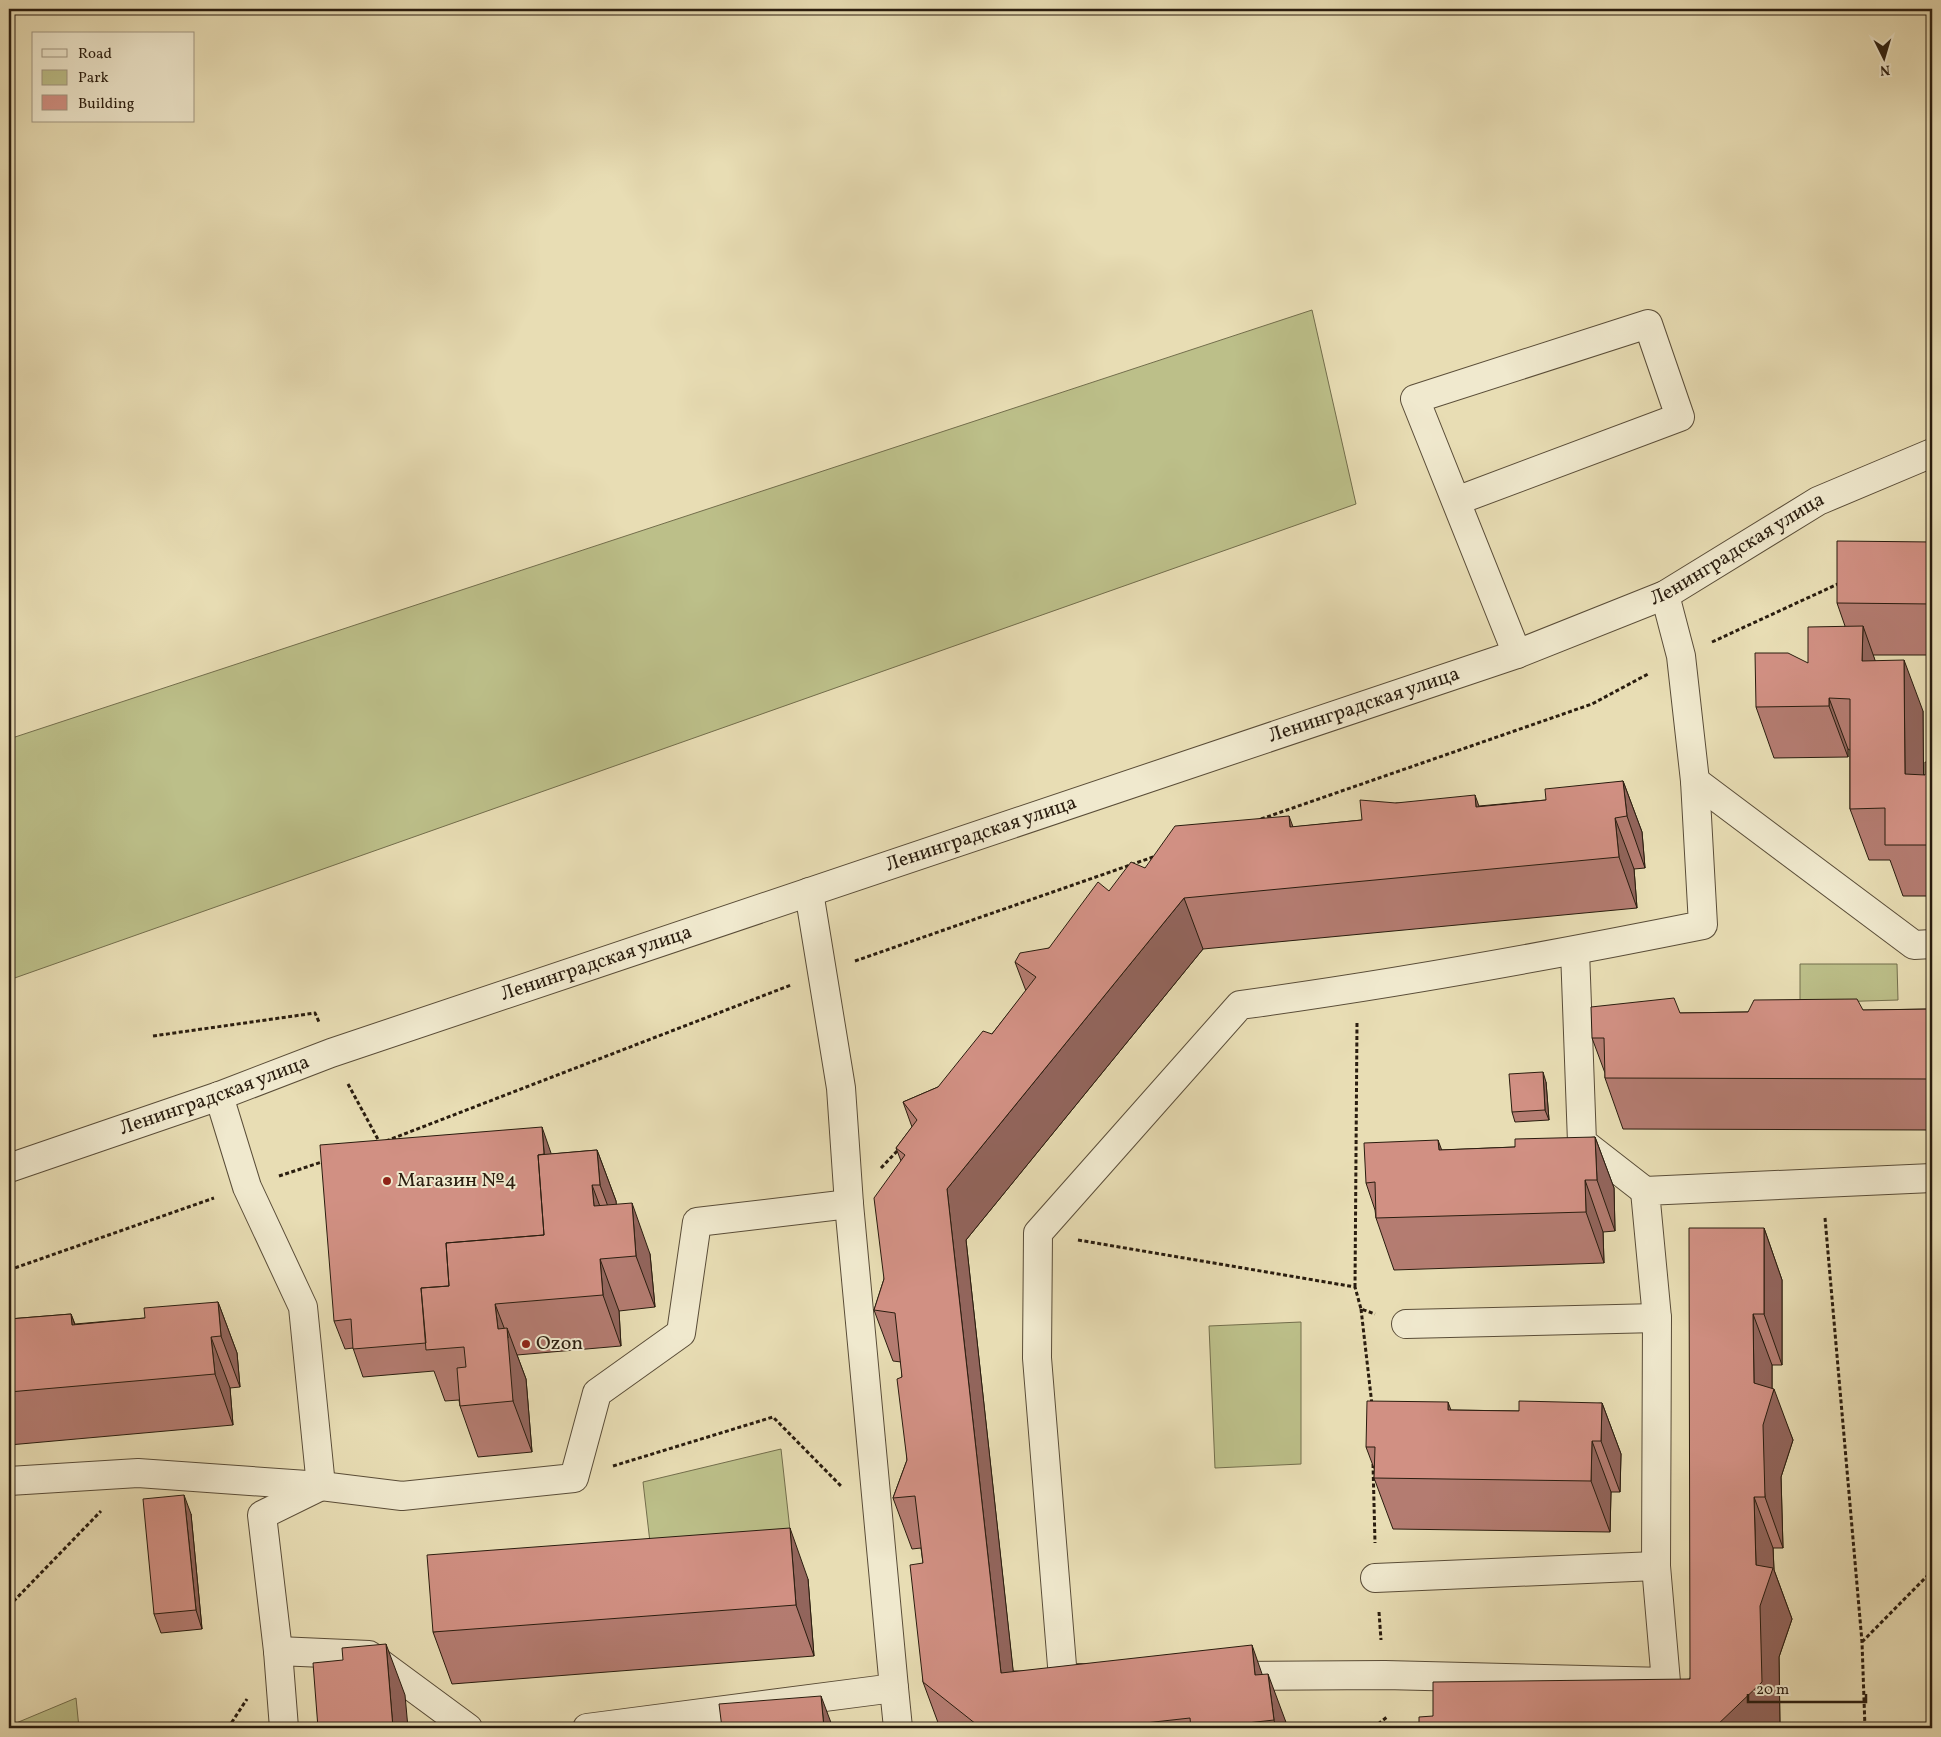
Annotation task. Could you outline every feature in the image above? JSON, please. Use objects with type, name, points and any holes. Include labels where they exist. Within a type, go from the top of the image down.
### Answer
[{"type":"street","points":[[1456,501],[1680,417],[1648,324],[1415,399],[1517,654]]},
{"type":"street","name":"Ленинградская улица","points":[[9,1168],[219,1096],[341,1050],[1517,654],[1665,596],[1818,501],[1932,453]]},
{"type":"street","points":[[1112,1678],[1063,1678],[1037,1358],[1038,1233],[1240,1006],[1358,989],[1575,951],[1703,925],[1695,781],[1681,656],[1665,596]]},
{"type":"street","points":[[1695,781],[1914,944],[1932,944]]},
{"type":"street","points":[[809,892],[824,972],[842,1088],[849,1204],[898,1728]]},
{"type":"street","points":[[1575,951],[1582,1142],[1645,1191],[1932,1178]]},
{"type":"street","points":[[219,1096],[248,1187],[303,1307],[321,1486]]},
{"type":"street","points":[[1209,1676],[1385,1675],[1666,1682],[1656,1566],[1657,1318],[1645,1191]]},
{"type":"street","points":[[9,1481],[138,1473],[321,1486],[402,1496],[574,1478],[597,1393],[681,1333],[697,1222],[849,1204]]},
{"type":"street","points":[[1406,1324],[1657,1318]]},
{"type":"street","points":[[284,1728],[278,1651],[262,1515],[321,1486]]},
{"type":"street","points":[[1375,1578],[1656,1566]]},
{"type":"street","points":[[278,1651],[368,1655],[468,1728]]},
{"type":"street","points":[[586,1728],[653,1724],[894,1688]]},
{"type":"path","points":[[1254,822],[1592,704],[1681,656],[1846,580]]},
{"type":"path","points":[[370,1146],[824,972],[1160,855]]},
{"type":"path","points":[[1358,989],[1356,1287],[1361,1309],[1372,1394],[1372,1414]]},
{"type":"path","points":[[849,1204],[902,1145]]},
{"type":"path","points":[[9,1270],[333,1159]]},
{"type":"path","points":[[1822,1183],[1862,1642],[1865,1728]]},
{"type":"path","points":[[1038,1233],[1356,1287]]},
{"type":"path","points":[[1361,1309],[1406,1324]]},
{"type":"path","points":[[574,1478],[773,1417],[878,1524]]},
{"type":"path","points":[[1373,1462],[1375,1578],[1385,1675]]},
{"type":"path","points":[[9,1606],[138,1473]]},
{"type":"path","points":[[1862,1642],[1932,1572]]},
{"type":"path","points":[[1373,1728],[1387,1716]]},
{"type":"green space","points":[[1312,310],[1356,504],[9,980],[9,739]]},
{"type":"green space","points":[[1800,964],[1897,964],[1898,1000],[1800,1003]]},
{"type":"green space","points":[[1301,1322],[1301,1464],[1215,1468],[1209,1326]]},
{"type":"green space","points":[[781,1449],[791,1539],[651,1551],[643,1482]]},
{"type":"green space","points":[[76,1698],[79,1728],[9,1728],[9,1726]]},
{"type":"building","points":[[1837,541],[1932,542],[1932,604],[1837,603]]},
{"type":"building","points":[[1863,626],[1862,661],[1904,660],[1905,774],[1925,775],[1925,762],[1932,763],[1932,845],[1885,845],[1885,808],[1850,809],[1850,699],[1829,698],[1829,706],[1756,707],[1755,653],[1788,653],[1808,663],[1808,627]]},
{"type":"building","points":[[1623,781],[1627,816],[1615,818],[1619,857],[1184,898],[947,1189],[1001,1673],[1252,1645],[1255,1675],[1268,1674],[1274,1720],[1202,1728],[1191,1728],[1190,1718],[1118,1726],[1118,1728],[981,1728],[923,1682],[910,1565],[923,1563],[915,1496],[893,1498],[907,1460],[897,1379],[902,1377],[895,1313],[874,1310],[884,1279],[874,1198],[905,1155],[896,1148],[917,1120],[903,1102],[938,1087],[983,1031],[992,1034],[1036,977],[1015,962],[1020,953],[1049,948],[1098,882],[1109,891],[1131,862],[1145,868],[1175,826],[1289,816],[1290,827],[1362,820],[1360,800],[1396,803],[1475,795],[1476,807],[1546,800],[1545,789]]},
{"type":"building","points":[[1674,998],[1680,1013],[1748,1012],[1754,1000],[1857,999],[1863,1010],[1932,1009],[1932,1079],[1605,1078],[1604,1038],[1592,1038],[1591,1007]]},
{"type":"building","points":[[1543,1072],[1545,1110],[1512,1112],[1509,1074]]},
{"type":"building","points":[[542,1127],[544,1154],[538,1155],[544,1235],[446,1243],[449,1286],[421,1288],[426,1343],[353,1349],[351,1319],[334,1321],[320,1145]]},
{"type":"building","points":[[1595,1137],[1597,1180],[1585,1180],[1586,1212],[1376,1218],[1375,1182],[1366,1183],[1364,1143],[1438,1140],[1439,1150],[1515,1147],[1515,1139]]},
{"type":"building","points":[[597,1150],[600,1185],[592,1185],[594,1206],[632,1203],[636,1256],[600,1259],[603,1295],[495,1304],[498,1329],[507,1328],[513,1401],[460,1406],[457,1368],[466,1367],[464,1347],[426,1350],[421,1288],[449,1286],[446,1243],[544,1235],[538,1155]]},
{"type":"building","points":[[1689,1228],[1764,1228],[1764,1314],[1753,1314],[1754,1383],[1774,1389],[1763,1425],[1765,1497],[1754,1497],[1756,1565],[1773,1568],[1760,1606],[1762,1682],[1714,1728],[1419,1728],[1419,1717],[1433,1716],[1433,1682],[1690,1679]]},
{"type":"building","points":[[218,1302],[221,1336],[211,1337],[215,1374],[9,1392],[9,1319],[71,1314],[72,1325],[145,1318],[144,1308]]},
{"type":"building","points":[[1367,1401],[1448,1402],[1448,1410],[1519,1411],[1519,1401],[1602,1403],[1601,1441],[1592,1441],[1591,1481],[1374,1478],[1375,1447],[1366,1447]]},
{"type":"building","points":[[184,1495],[196,1610],[154,1614],[143,1499]]},
{"type":"building","points":[[790,1528],[796,1605],[433,1632],[427,1555]]},
{"type":"building","points":[[386,1644],[393,1728],[318,1728],[313,1663],[343,1660],[342,1648]]},
{"type":"building","points":[[821,1696],[824,1728],[722,1728],[719,1704]]},
{"type":"place","name":"Магазин №4","points":[[387,1181]]},
{"type":"place","name":"Ozon","points":[[526,1344]]}]
